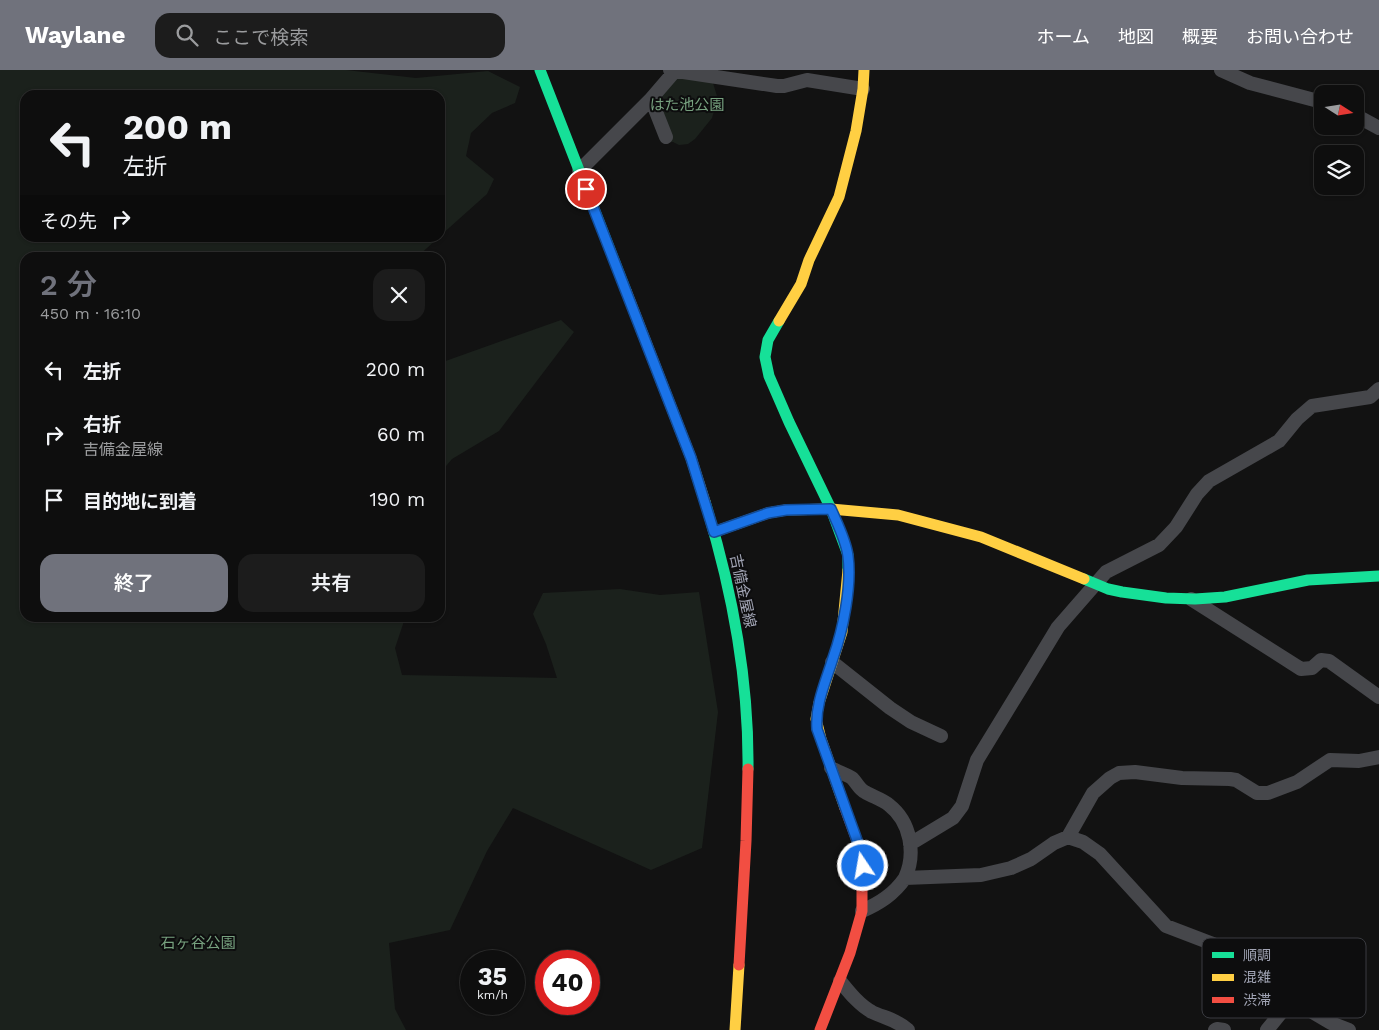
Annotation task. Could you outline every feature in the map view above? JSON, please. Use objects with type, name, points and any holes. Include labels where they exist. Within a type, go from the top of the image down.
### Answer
[{"type":"street","name":"吉備金屋線","points":[[540,70],[691,458],[726,575],[745,690],[747,726],[747,826],[735,1030]]},
{"type":"street","points":[[670,70],[777,86],[807,80],[863,89]]},
{"type":"street","points":[[820,1030],[840,981],[862,911],[862,854],[817,729],[816,719],[819,703],[842,632],[848,579],[848,555],[831,509],[769,376],[766,357],[768,340],[801,284],[839,198],[856,131],[864,70]]},
{"type":"street","points":[[1221,70],[1250,83],[1314,100]]},
{"type":"street","points":[[579,171],[651,100],[675,71]]},
{"type":"street","points":[[651,100],[666,137]]},
{"type":"street","points":[[1364,120],[1379,128]]},
{"type":"street","points":[[910,844],[953,818],[962,806],[977,760],[1058,627],[1106,572],[1160,545],[1176,527],[1197,494],[1209,482],[1279,440],[1297,418],[1312,406],[1370,397],[1379,389]]},
{"type":"street","points":[[714,532],[768,513],[786,510],[831,509],[898,515],[952,528],[1025,554],[1094,584],[1127,593],[1154,597],[1191,598],[1245,594],[1285,584],[1329,578],[1379,576]]},
{"type":"street","points":[[1191,598],[1299,667],[1309,669],[1321,660],[1329,661],[1379,697]]},
{"type":"street","points":[[832,662],[890,708],[911,722],[941,736]]},
{"type":"street","points":[[1068,838],[1093,793],[1110,778],[1119,773],[1135,772],[1182,778],[1230,779],[1236,780],[1261,794],[1276,791],[1297,782],[1330,760],[1359,760],[1379,757]]},
{"type":"street","points":[[831,768],[851,778],[865,792],[890,806],[898,814],[906,828],[910,844],[910,866],[905,878],[889,896],[862,911]]},
{"type":"street","points":[[905,878],[948,877],[996,872],[1031,859],[1054,843],[1068,838],[1083,842],[1100,854],[1166,926],[1202,940]]},
{"type":"street","points":[[840,981],[862,1004],[873,1012],[900,1023],[908,1030]]},
{"type":"street","points":[[1267,1030],[1277,1018]]},
{"type":"street","points":[[1323,1018],[1349,1030]]},
{"type":"street","points":[[1214,1030],[1224,1030]]},
{"type":"green space","name":"石ヶ谷公園","points":[[0,70],[346,70],[416,78],[488,71],[520,87],[515,103],[492,113],[471,133],[466,156],[494,179],[487,194],[445,232],[445,90],[20,90],[20,242],[434,242],[423,252],[20,252],[20,622],[404,622],[395,648],[402,675],[557,678],[546,644],[533,614],[543,593],[620,589],[660,595],[699,592],[718,712],[702,848],[651,870],[513,808],[487,851],[450,930],[389,943],[395,1009],[406,1030],[0,1030]]},
{"type":"green space","name":"はた池公園","points":[[678,76],[713,83],[717,96],[712,118],[695,139],[688,144],[679,145],[664,141],[649,107]]},
{"type":"green space","points":[[561,320],[574,332],[499,431],[452,459],[445,467],[445,361]]},
{"type":"traffic: fast","points":[[540,70],[626,291]]},
{"type":"traffic: fast","points":[[779,321],[768,340],[765,357],[769,376],[831,509],[848,555],[848,570]]},
{"type":"traffic: fast","points":[[705,502],[715,535],[737,634],[746,701],[748,769]]},
{"type":"traffic: fast","points":[[1084,579],[1108,589],[1122,592],[1166,598],[1195,599],[1225,597],[1308,580],[1379,576]]},
{"type":"traffic: slow","points":[[779,321],[801,284],[809,260],[839,197],[856,131],[864,70]]},
{"type":"traffic: slow","points":[[626,291],[691,458],[705,502]]},
{"type":"traffic: slow","points":[[714,532],[768,513],[786,510],[831,509],[898,515],[981,537],[1084,579]]},
{"type":"traffic: slow","points":[[845,808],[816,719],[819,703],[842,632],[848,570]]},
{"type":"traffic: slow","points":[[735,1030],[739,965]]},
{"type":"traffic: jam","points":[[739,965],[748,769]]},
{"type":"traffic: jam","points":[[820,1030],[850,953],[862,911],[862,854],[845,808]]},
{"type":"route","points":[[586,189],[691,458],[714,532],[768,513],[806,509],[831,509],[840,530],[848,555],[846,607],[842,632],[819,703],[816,719],[817,729],[862,854],[863,866]]}]
